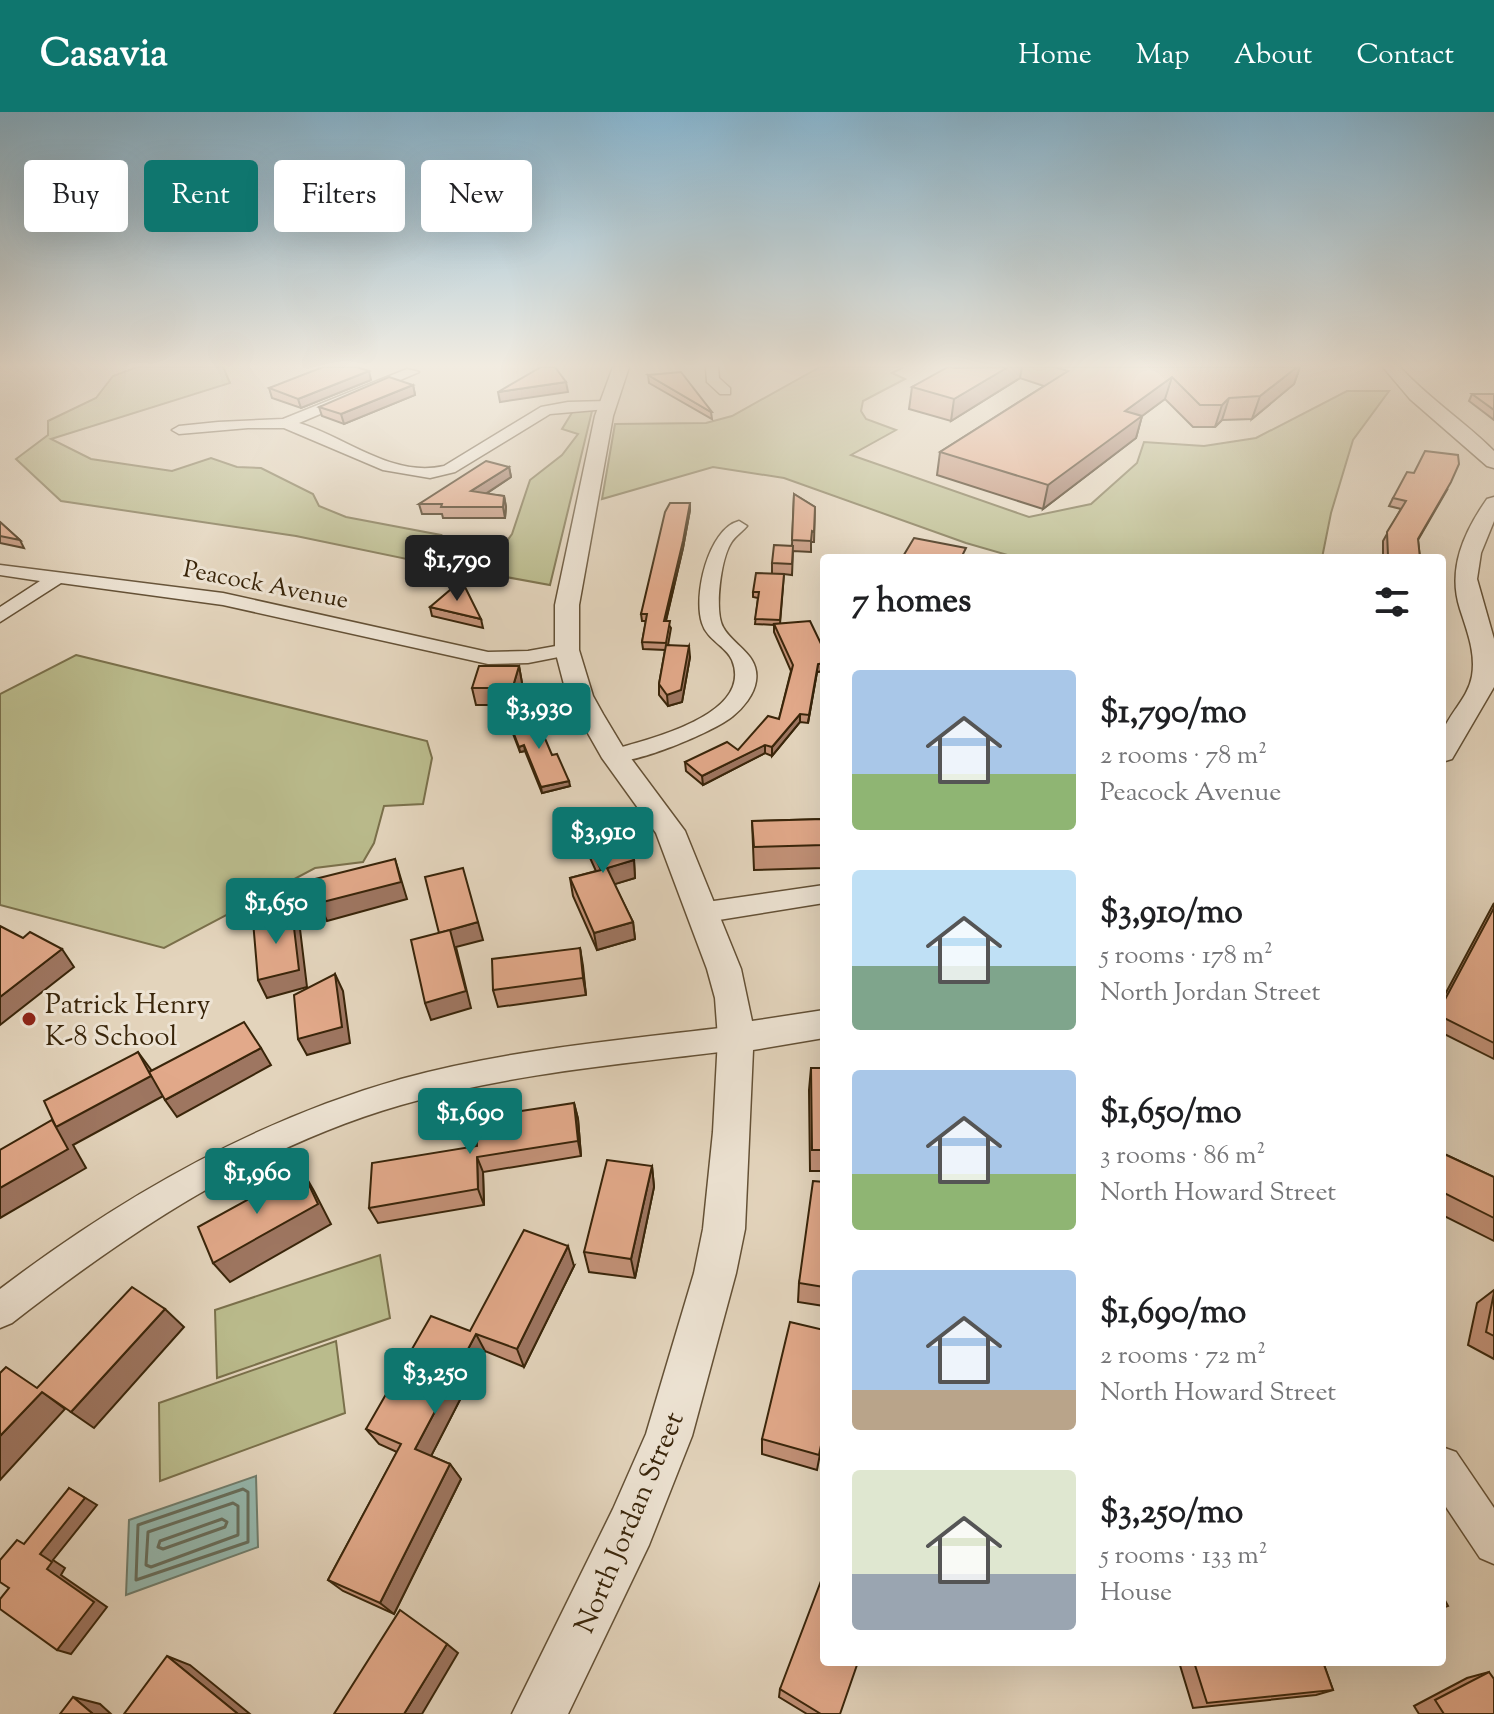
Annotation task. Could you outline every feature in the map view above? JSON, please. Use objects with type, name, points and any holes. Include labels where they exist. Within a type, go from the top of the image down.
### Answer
[{"type":"street","points":[[331,442],[420,475],[433,475],[449,469],[494,442]]},
{"type":"street","name":"North Jordan Street","points":[[539,1714],[631,1527],[669,1436],[702,1326],[724,1229],[732,1132],[736,1038],[732,998],[724,969],[670,831],[616,756],[580,696],[567,650],[567,605],[600,442]]},
{"type":"street","points":[[1473,442],[1493,458]]},
{"type":"street","points":[[1446,746],[1484,681],[1485,646],[1470,604],[1465,571],[1469,553],[1494,503]]},
{"type":"street","points":[[616,756],[709,724],[743,692],[747,680],[741,658],[715,631],[709,609],[718,548],[724,538],[739,526]]},
{"type":"street","name":"Peacock Avenue","points":[[0,570],[223,599],[488,658],[528,657],[567,650]]},
{"type":"street","points":[[0,616],[58,577]]},
{"type":"street","points":[[700,913],[820,895]]},
{"type":"street","points":[[0,1311],[96,1238],[178,1188],[239,1154],[345,1109],[403,1091],[485,1073],[820,1025]]},
{"type":"street","points":[[1446,1472],[1494,1544]]},
{"type":"green space","points":[[39,442],[57,442],[91,459],[172,471],[211,458],[237,467],[261,468],[313,494],[319,506],[346,517],[441,535],[421,562],[296,536],[61,501],[16,459]]},
{"type":"green space","points":[[572,442],[585,442],[550,585],[484,573],[512,534],[530,480],[562,455]]},
{"type":"green space","points":[[612,442],[875,442],[851,455],[1029,517],[1091,504],[1137,463],[1144,442],[1204,446],[1232,442],[1352,442],[1331,513],[1323,554],[1004,554],[784,478],[713,467],[602,499]]},
{"type":"green space","points":[[76,655],[427,741],[432,758],[423,804],[384,806],[374,843],[363,862],[315,868],[164,948],[0,905],[0,694]]},
{"type":"green space","points":[[380,1255],[390,1318],[217,1378],[215,1310]]},
{"type":"green space","points":[[336,1341],[345,1413],[160,1481],[159,1403]]},
{"type":"water","points":[[256,1476],[258,1547],[126,1595],[129,1520]]},
{"type":"building","points":[[956,442],[1107,442],[1048,485],[940,452]]},
{"type":"building","points":[[1425,451],[1458,455],[1459,464],[1451,482],[1418,539],[1420,554],[1388,554],[1387,532],[1406,501],[1393,498],[1407,472],[1414,473]]},
{"type":"building","points":[[486,461],[509,467],[471,491],[504,496],[503,507],[419,504]]},
{"type":"building","points":[[794,494],[815,507],[811,541],[792,540]]},
{"type":"building","points":[[670,503],[690,503],[664,621],[670,621],[666,643],[642,642],[647,614],[641,614],[665,512]]},
{"type":"building","points":[[0,522],[20,540],[0,536]]},
{"type":"building","points":[[914,538],[966,548],[963,554],[904,554]]},
{"type":"building","points":[[774,545],[793,546],[792,564],[772,563]]},
{"type":"building","points":[[756,573],[784,574],[780,620],[755,619],[759,592],[753,592]]},
{"type":"building","points":[[465,587],[481,619],[430,607],[450,590]]},
{"type":"building","points":[[810,621],[820,642],[820,664],[809,715],[800,714],[772,747],[765,745],[702,776],[685,762],[727,742],[738,750],[768,716],[779,719],[793,665],[774,624]]},
{"type":"building","points":[[666,645],[689,646],[681,690],[667,695],[659,684]]},
{"type":"building","points":[[479,666],[519,666],[506,710],[498,688],[472,688]]},
{"type":"building","points":[[535,715],[552,755],[557,754],[569,781],[541,787],[524,745],[519,747],[509,721]]},
{"type":"building","points":[[609,812],[634,860],[607,868],[633,922],[594,933],[570,878],[601,870],[578,821]]},
{"type":"building","points":[[820,819],[820,845],[754,847],[752,821]]},
{"type":"building","points":[[395,859],[401,882],[319,903],[315,879]]},
{"type":"building","points":[[463,868],[478,922],[439,933],[425,877]]},
{"type":"building","points":[[1494,908],[1494,1043],[1446,1019],[1446,998]]},
{"type":"building","points":[[292,911],[299,970],[258,980],[253,921]]},
{"type":"building","points":[[0,926],[23,938],[30,932],[62,949],[0,997]]},
{"type":"building","points":[[450,930],[466,991],[425,1003],[411,940]]},
{"type":"building","points":[[580,948],[583,978],[493,990],[492,959]]},
{"type":"building","points":[[335,974],[342,1027],[298,1039],[294,995]]},
{"type":"building","points":[[244,1022],[261,1048],[165,1100],[149,1072]]},
{"type":"building","points":[[138,1052],[151,1076],[56,1127],[44,1101]]},
{"type":"building","points":[[811,1068],[820,1068],[820,1150],[812,1150]]},
{"type":"building","points":[[574,1103],[578,1141],[477,1157],[478,1189],[369,1208],[372,1163],[477,1146],[476,1118]]},
{"type":"building","points":[[52,1120],[68,1149],[0,1188],[0,1150]]},
{"type":"building","points":[[1446,1155],[1494,1177],[1494,1218],[1446,1194]]},
{"type":"building","points":[[607,1160],[652,1166],[631,1259],[584,1252]]},
{"type":"building","points":[[302,1170],[318,1204],[213,1263],[198,1227]]},
{"type":"building","points":[[813,1181],[820,1182],[820,1286],[799,1283]]},
{"type":"building","points":[[524,1230],[568,1246],[517,1349],[476,1334],[415,1449],[450,1464],[380,1603],[328,1580],[401,1444],[366,1429],[431,1316],[470,1331]]},
{"type":"building","points":[[132,1287],[165,1309],[71,1412],[42,1392],[0,1436],[0,1373],[6,1367],[37,1388]]},
{"type":"building","points":[[1494,1293],[1494,1336],[1486,1332]]},
{"type":"building","points":[[790,1322],[820,1329],[819,1455],[762,1439]]},
{"type":"building","points":[[69,1488],[85,1498],[40,1554],[52,1562],[47,1569],[94,1602],[57,1650],[0,1609],[0,1599],[9,1588],[0,1582],[0,1560],[17,1540],[24,1544]]},
{"type":"building","points":[[820,1584],[820,1666],[857,1666],[840,1714],[821,1714],[780,1689]]},
{"type":"building","points":[[400,1610],[447,1644],[404,1714],[334,1714]]},
{"type":"building","points":[[167,1656],[238,1714],[124,1714]]},
{"type":"building","points":[[1195,1666],[1324,1666],[1333,1690],[1207,1703]]},
{"type":"building","points":[[1489,1672],[1494,1679],[1494,1714],[1444,1714],[1435,1700]]},
{"type":"building","points":[[73,1697],[93,1714],[60,1714]]},
{"type":"place","name":"Patrick Henry K-8 School","points":[[29,1019]]}]
